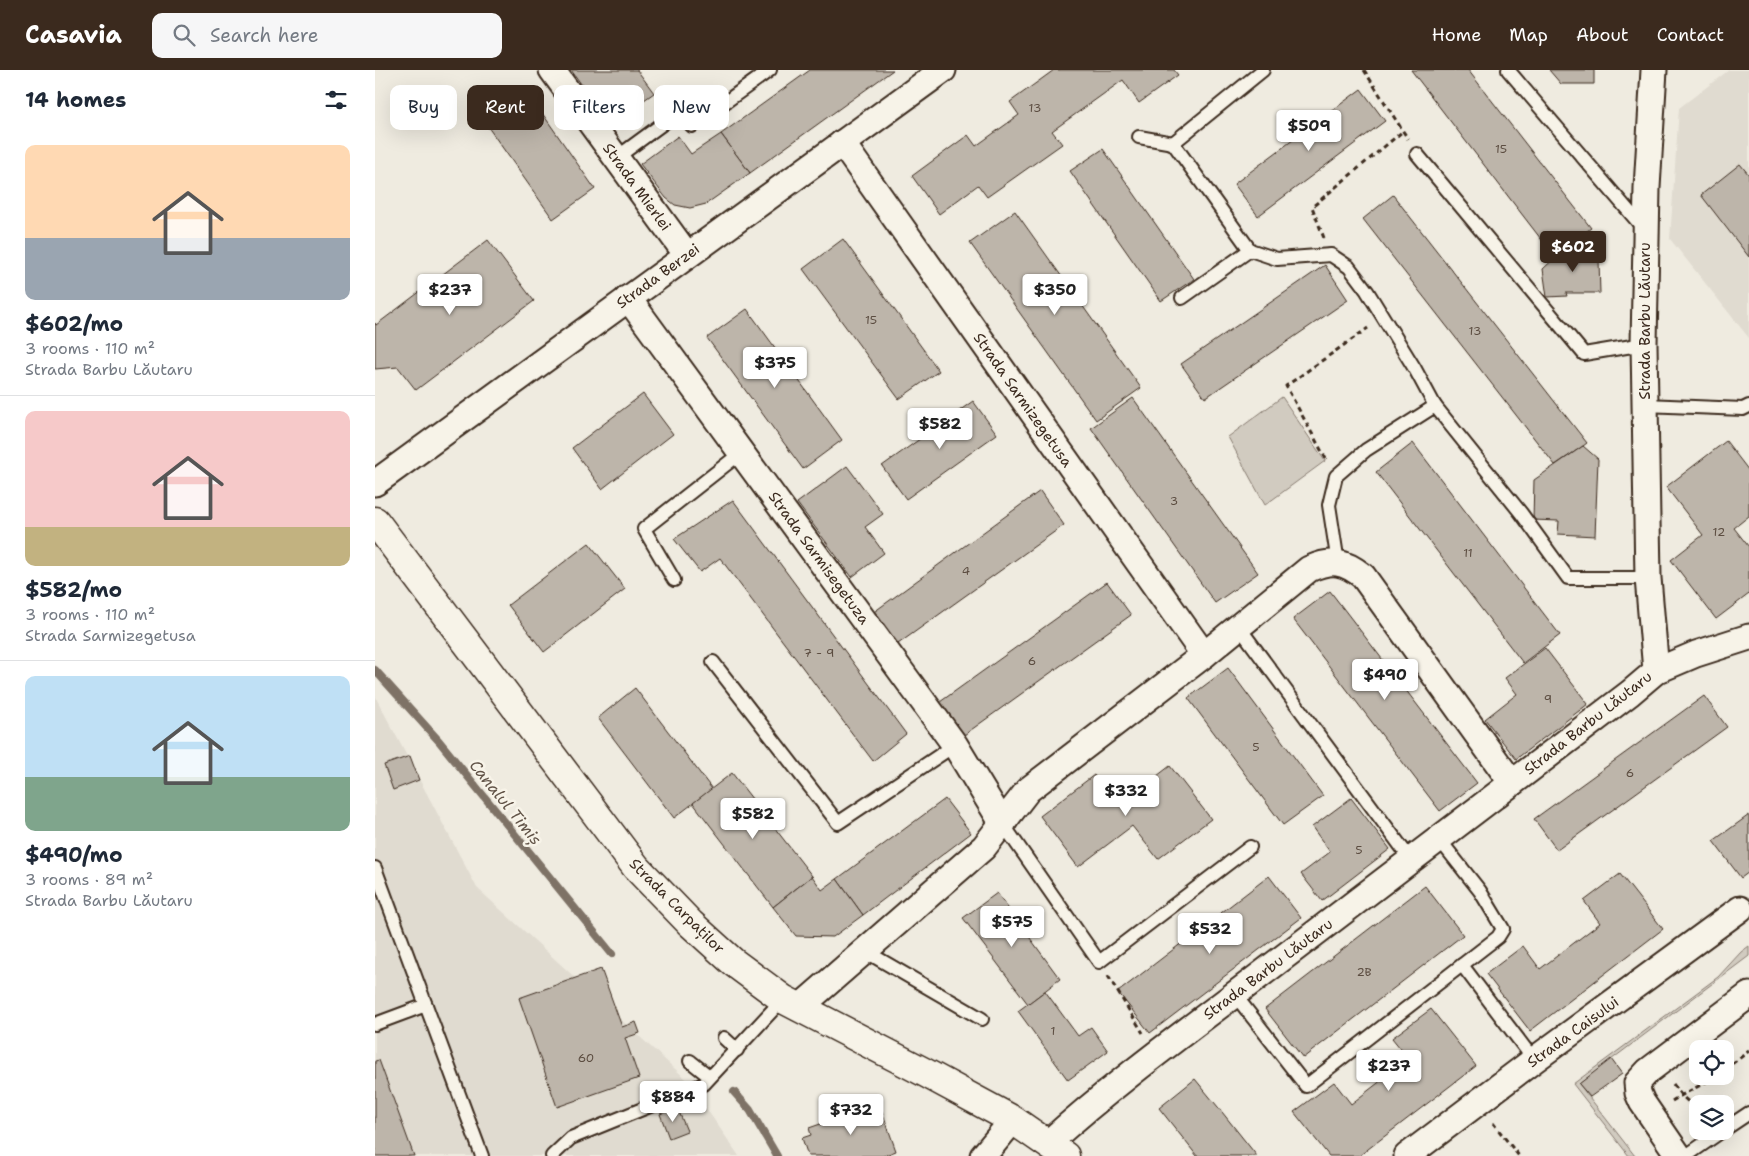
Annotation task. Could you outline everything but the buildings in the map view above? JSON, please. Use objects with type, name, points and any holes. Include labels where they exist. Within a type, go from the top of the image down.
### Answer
[{"type":"main road","name":"Strada Carpaților","points":[[375,521],[636,867],[691,923],[733,962],[791,1004],[1013,1120],[1056,1150]]},
{"type":"street","name":"Strada Mierlei","points":[[551,70],[687,255]]},
{"type":"street","name":"Strada Berzei","points":[[375,483],[943,70]]},
{"type":"street","name":"Strada Barbu Lăutaru","points":[[1056,1150],[1074,1120],[1156,1054],[1630,693],[1656,671],[1648,578],[1644,344],[1646,231],[1654,70]]},
{"type":"street","name":"Strada Sarmizegetusa","points":[[842,143],[1204,655]]},
{"type":"street","name":"Strada Sarmisegetuza","points":[[628,298],[955,745],[1003,824]]},
{"type":"street","points":[[791,1004],[865,951],[984,847],[1028,790],[1204,655],[1309,569],[1322,563],[1338,563],[1351,567],[1363,576],[1512,783]]},
{"type":"street","points":[[1656,671],[1696,654],[1749,637]]},
{"type":"street","name":"Strada Caisului","points":[[1407,1156],[1739,909]]},
{"type":"street","points":[[1679,1156],[1650,1114],[1638,1093],[1637,1083],[1658,1063],[1749,995]]},
{"type":"street","points":[[983,1156],[1013,1120]]},
{"type":"lane","points":[[616,158],[680,111],[692,126],[770,70]]},
{"type":"lane","points":[[1173,143],[1247,75],[1263,70]]},
{"type":"lane","points":[[1508,70],[1646,231]]},
{"type":"lane","points":[[1139,137],[1173,143],[1250,250],[1277,258],[1331,255],[1349,267],[1415,369],[1435,406],[1521,513],[1568,578],[1648,578]]},
{"type":"lane","points":[[1417,154],[1584,354],[1644,344]]},
{"type":"lane","points":[[1182,298],[1250,250]]},
{"type":"lane","points":[[1645,405],[1743,409],[1749,406]]},
{"type":"lane","points":[[1338,563],[1329,505],[1336,476],[1366,450],[1435,406]]},
{"type":"lane","points":[[674,580],[644,529],[742,452]]},
{"type":"lane","points":[[1239,626],[1411,860]]},
{"type":"lane","points":[[713,662],[838,823],[955,745]]},
{"type":"lane","points":[[1003,824],[1099,962],[1250,847]]},
{"type":"lane","points":[[1235,995],[1306,1086],[1498,937],[1503,929],[1480,891],[1439,839]]},
{"type":"lane","points":[[375,868],[482,1156]]},
{"type":"lane","points":[[865,951],[982,1019]]},
{"type":"lane","points":[[1462,965],[1534,1060]]},
{"type":"lane","points":[[552,1156],[571,1138],[704,1084],[737,1050],[791,1004]]},
{"type":"lane","points":[[375,1024],[426,1006]]},
{"type":"lane","points":[[724,1038],[737,1050]]},
{"type":"lane","points":[[690,1062],[710,1077]]},
{"type":"lane","points":[[1734,1123],[1749,1113]]},
{"type":"lane","points":[[1686,1156],[1709,1140]]},
{"type":"path","points":[[1364,70],[1417,154]]},
{"type":"path","points":[[1331,255],[1311,207],[1403,131]]},
{"type":"path","points":[[1336,476],[1286,386],[1383,318]]},
{"type":"path","points":[[1099,962],[1156,1054]]},
{"type":"path","points":[[1734,1062],[1749,1051]]},
{"type":"path","points":[[1658,1063],[1681,1095],[1689,1102]]},
{"type":"path","points":[[1650,1114],[1702,1085]]},
{"type":"path","points":[[1478,1102],[1519,1156]]},
{"type":"shaded area","points":[[1729,70],[1749,70],[1749,338],[1670,239],[1679,108]]},
{"type":"shaded area","points":[[1282,397],[1325,461],[1265,505],[1228,437]]},
{"type":"shaded area","points":[[375,696],[477,888],[686,1079],[739,1156],[375,1156]]},
{"type":"shaded area","points":[[1749,946],[1749,956],[1579,1084],[1635,1156],[1629,1156],[1573,1084],[1718,977]]},
{"type":"waterway","name":"Canalul Timiș","points":[[375,670],[439,741],[612,954]]},
{"type":"waterway","name":"Canalul Timiș","points":[[734,1092],[750,1110],[777,1156]]}]
